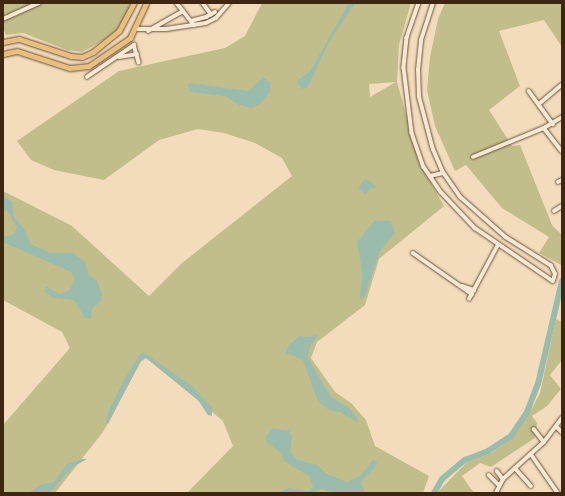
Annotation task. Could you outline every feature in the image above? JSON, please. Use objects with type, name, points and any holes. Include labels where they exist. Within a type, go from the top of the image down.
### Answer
[{"type":"main road","points":[[3,42],[19,39],[71,56],[82,56],[92,52],[119,31],[134,3]]},
{"type":"main road","points":[[3,54],[23,52],[77,69],[89,66],[126,42],[136,30],[146,3]]},
{"type":"street","points":[[3,19],[39,3]]},
{"type":"street","points":[[177,3],[194,25]]},
{"type":"street","points":[[191,21],[213,13],[203,3]]},
{"type":"street","points":[[136,30],[147,31],[194,25],[216,18],[229,3]]},
{"type":"street","points":[[419,3],[407,38],[404,68],[412,133],[421,160],[430,176],[453,206],[475,228],[553,281],[555,274],[551,266],[482,219],[460,197],[443,173],[424,125],[418,97],[421,40],[433,3]]},
{"type":"street","points":[[147,31],[183,11]]},
{"type":"street","points":[[126,42],[130,48]]},
{"type":"street","points":[[86,77],[130,48],[136,46],[139,62]]},
{"type":"street","points":[[118,57],[137,54]]},
{"type":"street","points":[[539,104],[562,85]]},
{"type":"street","points":[[529,92],[552,123]]},
{"type":"street","points":[[473,157],[544,128],[562,117]]},
{"type":"street","points":[[544,128],[562,151]]},
{"type":"street","points":[[430,176],[443,173]]},
{"type":"street","points":[[554,211],[562,206]]},
{"type":"street","points":[[469,299],[498,245]]},
{"type":"street","points":[[413,253],[473,292]]},
{"type":"street","points":[[496,493],[503,479],[544,442],[557,427],[562,418]]},
{"type":"street","points":[[557,427],[562,432]]},
{"type":"street","points":[[534,429],[544,442]]},
{"type":"street","points":[[531,454],[558,493]]},
{"type":"street","points":[[515,468],[531,486]]},
{"type":"street","points":[[497,471],[503,479]]},
{"type":"street","points":[[489,475],[499,485]]},
{"type":"shaded area","points":[[3,3],[130,3],[124,21],[114,35],[82,52],[67,50],[23,33],[6,35],[3,28]]},
{"type":"shaded area","points":[[262,3],[411,3],[399,45],[397,82],[421,166],[444,206],[379,259],[365,305],[317,342],[311,358],[335,392],[351,403],[366,420],[375,446],[429,476],[423,493],[287,493],[284,491],[283,493],[187,493],[233,446],[223,421],[144,356],[103,432],[55,493],[3,493],[3,425],[70,348],[62,332],[3,300],[3,191],[72,226],[149,296],[182,263],[292,176],[282,158],[255,143],[224,133],[198,129],[159,140],[104,180],[54,170],[31,160],[17,141],[119,71],[225,48],[245,36]],"holes":[[[396,82],[370,97],[369,84]]]},
{"type":"shaded area","points":[[349,3],[355,3],[328,44],[308,87],[302,89],[297,83],[298,80],[310,71]]},
{"type":"shaded area","points":[[445,3],[562,3],[562,47],[544,20],[499,31],[520,86],[489,110],[512,146],[520,145],[552,225],[562,235],[561,265],[539,253],[549,237],[502,208],[466,165],[455,171],[435,126],[427,90],[430,57],[438,19]]},
{"type":"shaded area","points":[[263,77],[271,83],[270,92],[261,103],[252,108],[239,105],[225,96],[190,92],[188,87],[189,83],[249,91]]},
{"type":"shaded area","points":[[365,178],[376,186],[374,189],[371,187],[366,194],[358,189]]},
{"type":"shaded area","points":[[3,196],[12,202],[14,218],[23,227],[31,244],[50,253],[73,253],[85,262],[88,274],[97,281],[102,294],[101,301],[92,309],[91,318],[86,319],[74,300],[53,298],[44,291],[46,286],[59,294],[69,291],[75,279],[71,272],[3,242],[3,237],[14,234],[17,227],[7,211],[3,211]]},
{"type":"shaded area","points":[[375,220],[391,221],[395,233],[380,251],[365,296],[360,300],[362,271],[357,242]]},
{"type":"shaded area","points":[[556,319],[562,322],[562,360],[550,375],[561,389],[547,406],[532,416],[537,423],[535,438],[491,467],[480,463],[462,476],[474,493],[437,493],[467,462],[491,453],[511,439],[529,414],[540,393]]},
{"type":"shaded area","points":[[317,334],[317,337],[310,346],[308,358],[331,397],[349,408],[357,417],[358,423],[340,412],[329,410],[321,404],[316,397],[303,360],[286,353],[288,346],[299,336],[310,337]]},
{"type":"shaded area","points":[[143,352],[192,386],[212,407],[212,416],[208,415],[198,400],[146,358],[140,362],[108,424],[106,423],[108,412],[123,382],[138,357]]},
{"type":"shaded area","points":[[273,428],[289,431],[292,436],[290,452],[298,460],[317,465],[327,474],[347,482],[360,476],[374,459],[377,463],[374,469],[361,482],[365,493],[334,493],[322,489],[314,493],[278,493],[288,488],[310,491],[313,486],[309,476],[285,462],[279,451],[266,442],[266,436]]},
{"type":"shaded area","points":[[82,459],[87,459],[73,467],[49,493],[28,493],[40,485],[54,482],[67,464]]},
{"type":"waterway","points":[[434,493],[442,479],[465,460],[488,451],[511,436],[527,412],[538,384],[562,281]]}]
